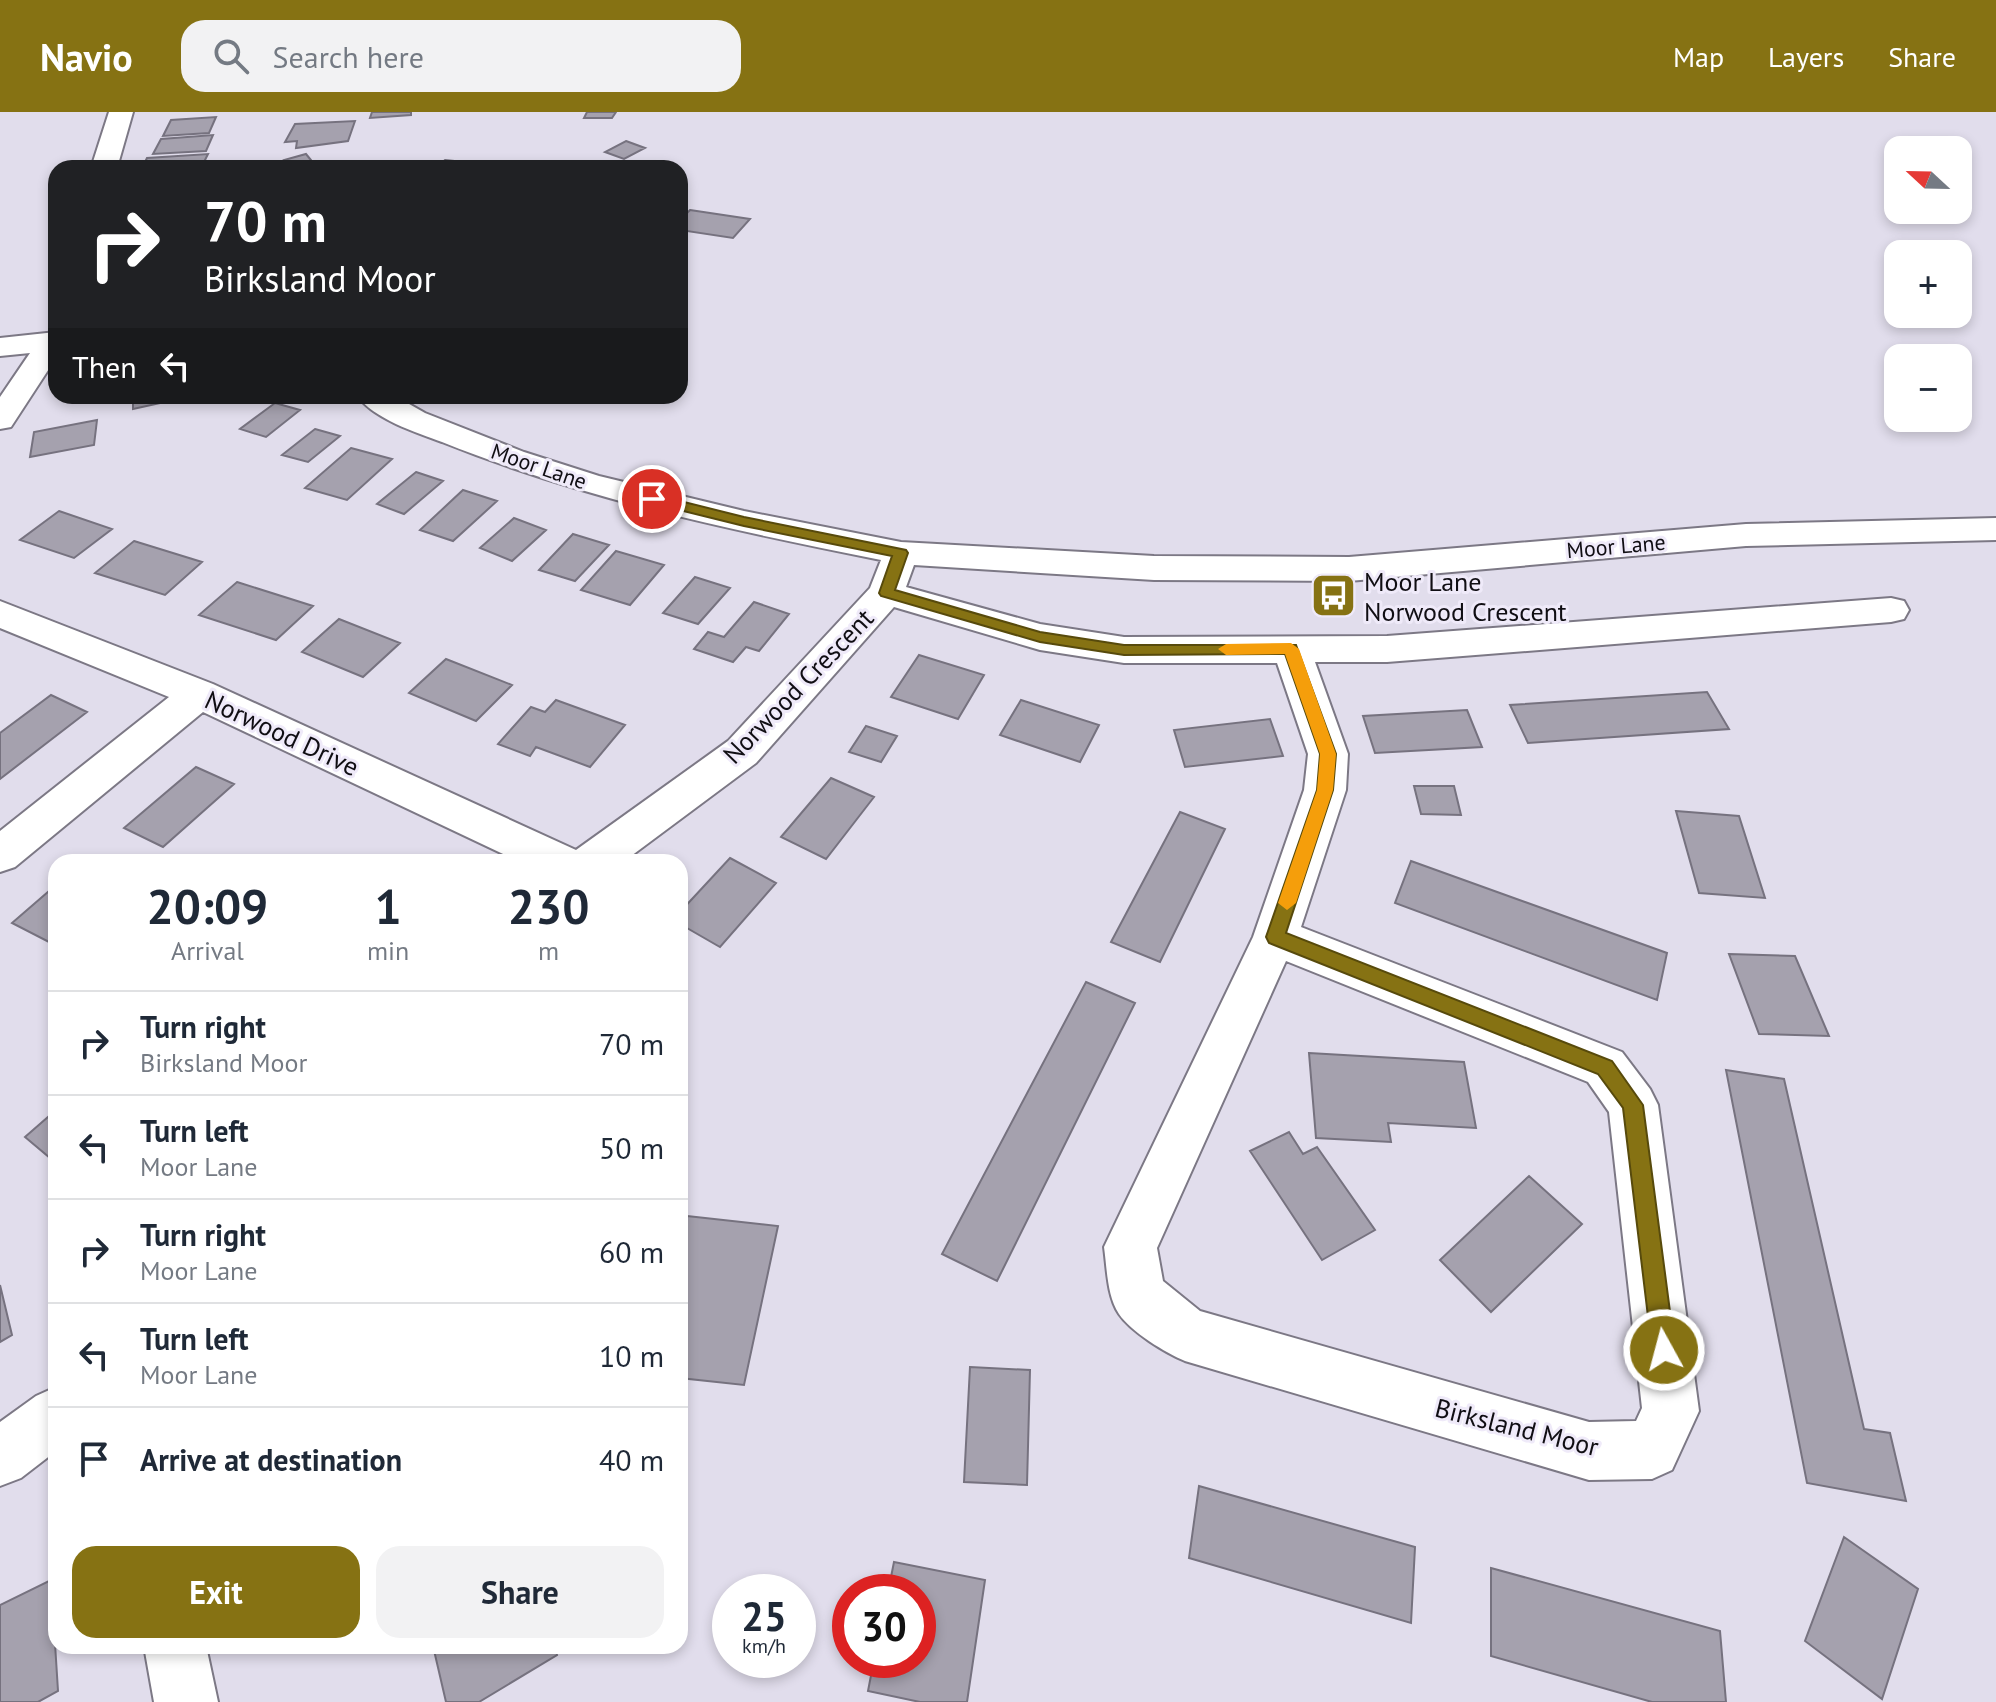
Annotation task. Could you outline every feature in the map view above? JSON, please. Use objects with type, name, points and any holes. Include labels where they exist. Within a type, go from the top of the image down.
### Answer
[{"type":"street","points":[[106,160],[121,112]]},
{"type":"street","points":[[0,347],[48,343]]},
{"type":"street","points":[[0,420],[48,351]]},
{"type":"street","name":"Moor Lane","points":[[387,404],[513,459],[590,484],[744,522],[901,553],[1154,568],[1349,569],[1746,535],[1996,529]]},
{"type":"street","points":[[901,553],[886,593],[1040,637],[1124,650],[1387,649],[1891,610]]},
{"type":"street","name":"Norwood Crescent","points":[[602,854],[742,752],[886,593]]},
{"type":"street","name":"Norwood Drive","points":[[0,614],[199,694],[544,854]]},
{"type":"street","name":"Birksland Moor","points":[[1275,937],[1605,1067],[1633,1105],[1671,1411],[1652,1450],[1589,1451],[1185,1334],[1139,1296],[1130,1247],[1275,937],[1325,790],[1328,754],[1291,649]]},
{"type":"street","points":[[0,855],[199,694]]},
{"type":"street","points":[[0,1457],[48,1422]]},
{"type":"street","points":[[177,1654],[186,1702]]},
{"type":"building","points":[[372,112],[411,112],[411,115],[370,118]]},
{"type":"building","points":[[587,112],[616,112],[612,118],[584,118]]},
{"type":"building","points":[[216,117],[209,133],[163,136],[171,120]]},
{"type":"building","points":[[355,121],[348,141],[296,148],[297,141],[285,142],[295,124]]},
{"type":"building","points":[[213,135],[206,151],[153,154],[161,139]]},
{"type":"building","points":[[626,141],[645,148],[624,159],[605,152]]},
{"type":"building","points":[[208,154],[205,160],[147,158]]},
{"type":"building","points":[[306,154],[311,160],[284,160]]},
{"type":"building","points":[[688,212],[750,219],[733,238],[688,231]]},
{"type":"building","points":[[133,404],[156,404],[133,409]]},
{"type":"building","points":[[274,404],[300,410],[266,437],[240,429]]},
{"type":"building","points":[[97,420],[94,445],[30,457],[34,432]]},
{"type":"building","points":[[315,429],[340,436],[308,462],[282,455]]},
{"type":"building","points":[[351,448],[392,459],[347,500],[305,488]]},
{"type":"building","points":[[416,472],[443,481],[404,514],[377,504]]},
{"type":"building","points":[[463,490],[497,501],[453,541],[420,530]]},
{"type":"building","points":[[59,511],[112,529],[74,558],[20,540]]},
{"type":"building","points":[[514,518],[546,530],[512,561],[480,548]]},
{"type":"building","points":[[573,534],[609,545],[575,581],[539,570]]},
{"type":"building","points":[[134,541],[202,562],[165,595],[95,573]]},
{"type":"building","points":[[616,551],[664,565],[630,605],[581,590]]},
{"type":"building","points":[[695,577],[730,588],[698,624],[663,613]]},
{"type":"building","points":[[237,582],[313,606],[276,640],[199,615]]},
{"type":"building","points":[[754,602],[789,614],[759,651],[746,647],[733,662],[694,649],[708,632],[724,637]]},
{"type":"building","points":[[339,619],[400,643],[363,677],[302,652]]},
{"type":"building","points":[[919,655],[984,675],[958,719],[891,697]]},
{"type":"building","points":[[446,659],[512,685],[476,721],[409,693]]},
{"type":"building","points":[[1707,692],[1729,729],[1528,743],[1510,705]]},
{"type":"building","points":[[51,695],[87,712],[0,779],[0,733]]},
{"type":"building","points":[[556,700],[625,725],[590,767],[536,747],[530,756],[498,744],[531,707],[545,712]]},
{"type":"building","points":[[1021,700],[1099,725],[1080,762],[1000,735]]},
{"type":"building","points":[[1467,710],[1482,747],[1375,753],[1363,716]]},
{"type":"building","points":[[1270,719],[1283,756],[1185,767],[1174,730]]},
{"type":"building","points":[[866,726],[897,736],[881,762],[849,752]]},
{"type":"building","points":[[196,767],[234,784],[163,847],[124,828]]},
{"type":"building","points":[[831,778],[874,797],[826,859],[781,837]]},
{"type":"building","points":[[1414,786],[1454,786],[1461,815],[1421,814]]},
{"type":"building","points":[[1676,811],[1739,816],[1765,898],[1699,893]]},
{"type":"building","points":[[1180,812],[1225,829],[1160,962],[1111,942]]},
{"type":"building","points":[[730,858],[776,883],[720,947],[688,929],[688,903]]},
{"type":"building","points":[[1411,861],[1667,953],[1657,1000],[1395,903]]},
{"type":"building","points":[[48,892],[48,941],[12,923]]},
{"type":"building","points":[[1729,954],[1795,956],[1829,1036],[1759,1034]]},
{"type":"building","points":[[1086,982],[1135,1003],[997,1281],[942,1254]]},
{"type":"building","points":[[1309,1053],[1464,1062],[1476,1128],[1388,1123],[1391,1142],[1316,1138]]},
{"type":"building","points":[[1726,1070],[1784,1079],[1864,1429],[1890,1433],[1906,1501],[1807,1483]]},
{"type":"building","points":[[48,1117],[48,1156],[25,1137]]},
{"type":"building","points":[[1289,1132],[1303,1154],[1317,1147],[1375,1230],[1322,1260],[1250,1151]]},
{"type":"building","points":[[1529,1176],[1582,1224],[1491,1312],[1440,1260]]},
{"type":"building","points":[[688,1216],[778,1226],[744,1385],[688,1379]]},
{"type":"building","points":[[0,1285],[12,1335],[0,1342]]},
{"type":"building","points":[[970,1367],[1030,1370],[1027,1485],[964,1482]]},
{"type":"building","points":[[1199,1486],[1415,1547],[1411,1623],[1189,1558]]},
{"type":"building","points":[[1844,1537],[1918,1589],[1882,1699],[1805,1641]]},
{"type":"building","points":[[894,1562],[985,1580],[967,1702],[920,1702],[868,1691],[871,1678],[936,1678],[936,1574],[892,1574]]},
{"type":"building","points":[[1491,1568],[1720,1631],[1726,1702],[1652,1702],[1491,1656]]},
{"type":"building","points":[[48,1581],[48,1654],[56,1654],[58,1691],[38,1702],[0,1702],[0,1605]]},
{"type":"building","points":[[435,1654],[557,1654],[479,1702],[446,1702]]},
{"type":"slow traffic","points":[[1226,649],[1291,649],[1328,754],[1325,790],[1287,903]]},
{"type":"place","name":"Moor Lane Norwood Crescent","points":[[1333,596]]},
{"type":"route","points":[[652,499],[744,522],[901,553],[886,593],[1040,637],[1124,650],[1291,649],[1328,754],[1325,790],[1275,937],[1605,1067],[1633,1105],[1664,1350]]}]
